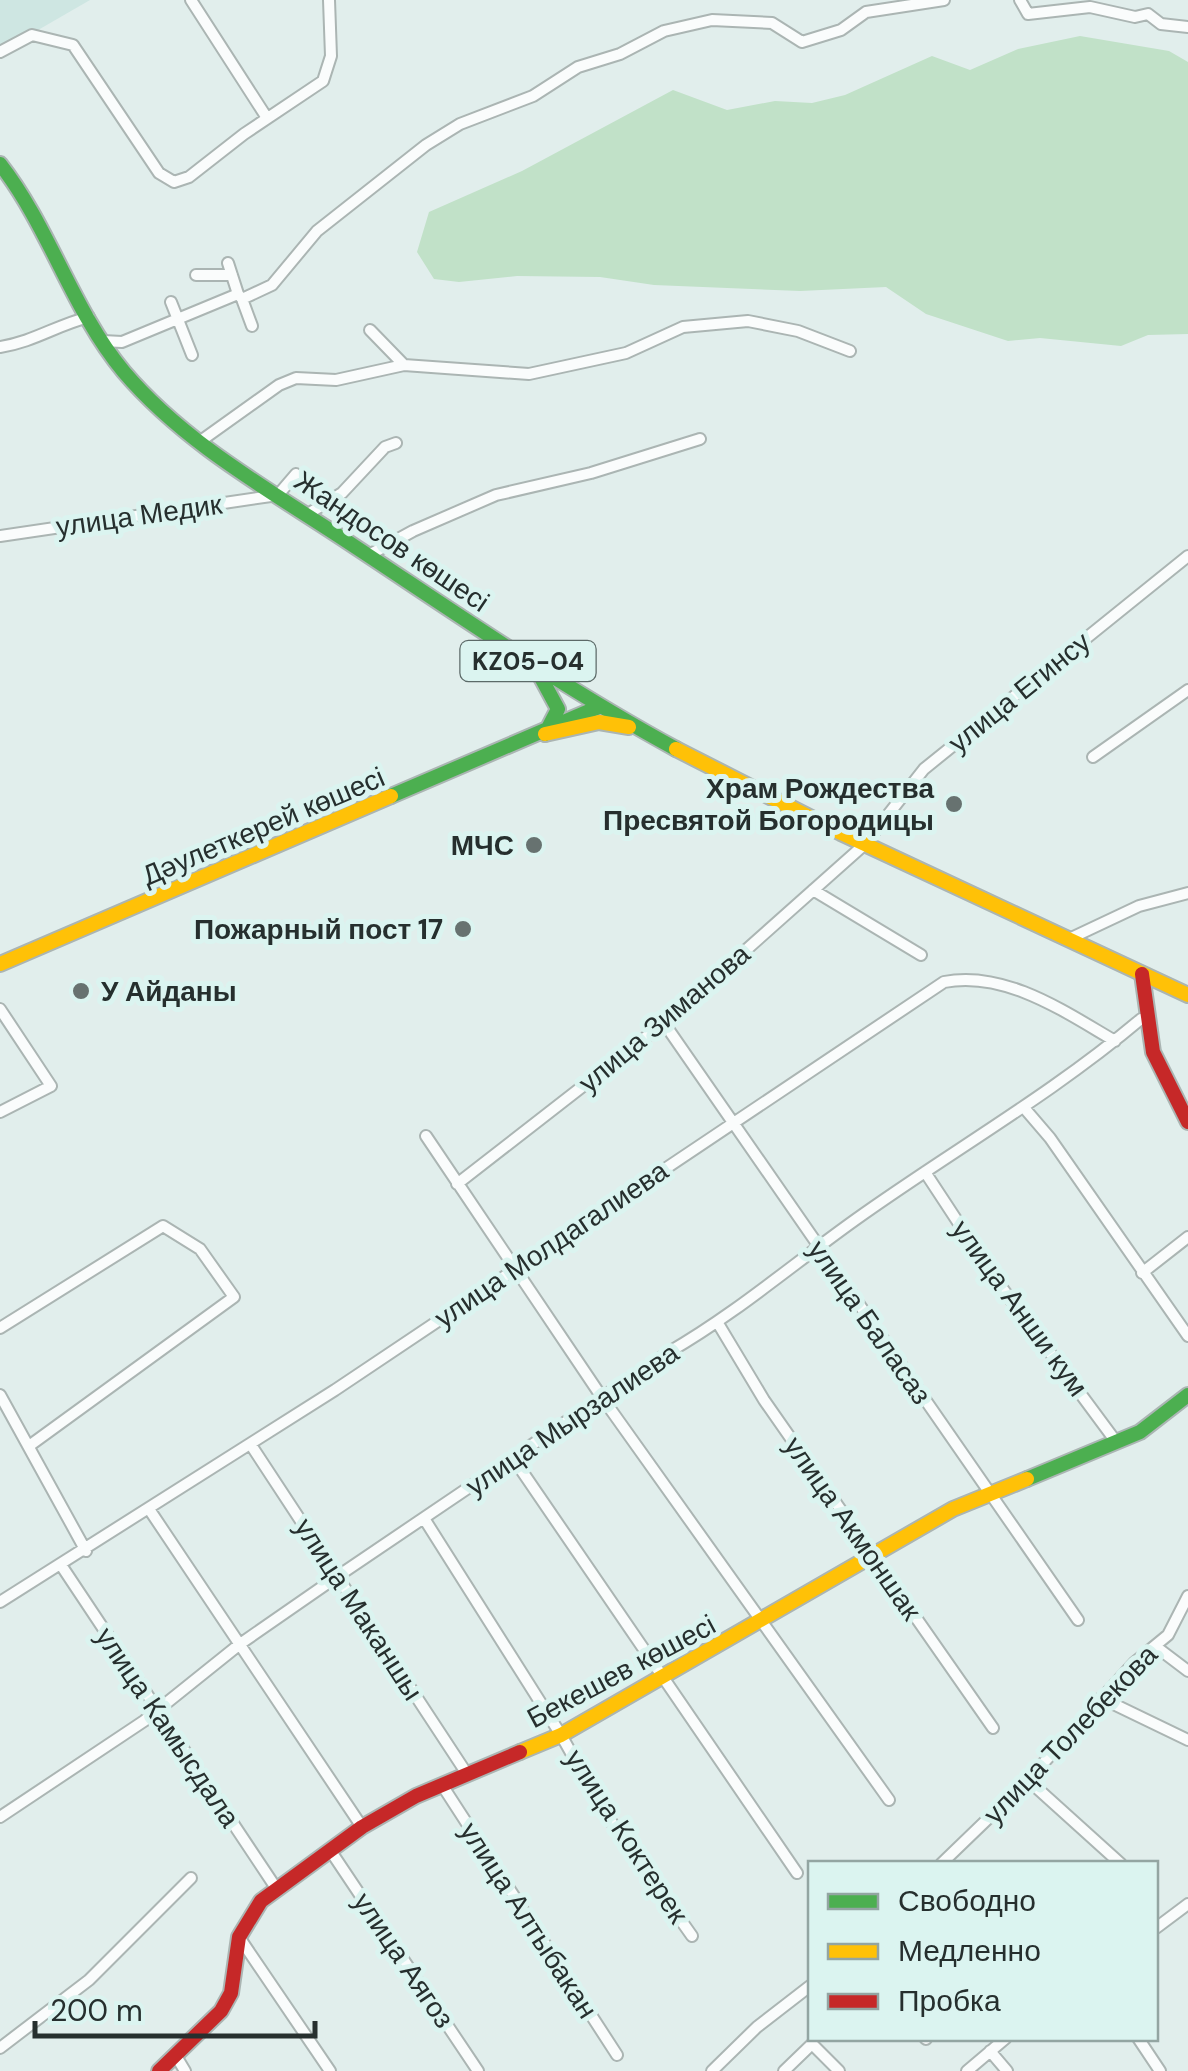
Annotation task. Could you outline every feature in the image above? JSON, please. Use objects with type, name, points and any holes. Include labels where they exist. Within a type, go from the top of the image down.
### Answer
[{"type":"main road","name":"Жандосов көшесі","points":[[0,164],[32,210],[103,342],[123,371],[153,401],[278,495],[534,666],[638,729],[865,844],[1188,995]]},
{"type":"main road","points":[[534,666],[558,709],[545,734]]},
{"type":"main road","points":[[545,734],[602,706]]},
{"type":"main road","points":[[545,734],[599,722],[638,729]]},
{"type":"main road","name":"Дәулеткерей көшесі","points":[[0,964],[545,734]]},
{"type":"main road","points":[[1142,974],[1142,1019],[1160,1074],[1188,1122]]},
{"type":"main road","name":"Бекешев көшесі","points":[[159,2071],[221,2011],[232,1993],[239,1937],[262,1901],[362,1827],[442,1785],[561,1735],[764,1624],[872,1554],[991,1492],[1140,1432],[1188,1395]]},
{"type":"street","points":[[191,0],[267,118]]},
{"type":"street","points":[[0,52],[32,34],[73,45],[158,173],[174,182],[190,178],[267,118],[324,81],[332,56],[329,0]]},
{"type":"street","points":[[103,342],[122,342],[272,285],[317,232],[426,145],[460,124],[533,96],[578,67],[693,22],[772,24],[802,42],[827,37],[866,12],[944,0]]},
{"type":"street","points":[[1020,0],[1028,14],[1090,7],[1135,16],[1148,14],[1161,24],[1188,27]]},
{"type":"street","points":[[196,275],[230,269],[252,326]]},
{"type":"street","points":[[171,302],[192,355]]},
{"type":"street","points":[[0,347],[39,339],[61,324],[89,317]]},
{"type":"street","points":[[202,440],[288,381],[336,380],[404,366],[529,374],[626,353],[683,328],[748,321],[798,331],[850,351]]},
{"type":"street","points":[[370,330],[404,366]]},
{"type":"street","points":[[368,555],[413,530],[496,496],[700,440]]},
{"type":"street","points":[[308,514],[342,493],[384,447],[396,444]]},
{"type":"street","points":[[278,495],[296,474]]},
{"type":"street","name":"улица Медик","points":[[0,536],[278,495]]},
{"type":"street","points":[[1185,558],[1188,573]]},
{"type":"street","name":"улица Егинсу","points":[[865,844],[924,769],[1185,558]]},
{"type":"street","points":[[1093,757],[1188,690]]},
{"type":"street","name":"улица Зиманова","points":[[457,1184],[664,1023],[865,844]]},
{"type":"street","points":[[813,890],[921,955]]},
{"type":"street","points":[[1069,939],[1139,906],[1188,893]]},
{"type":"street","name":"улица Молдагалиева","points":[[0,1602],[251,1445],[944,982],[986,982],[1022,991],[1115,1042]]},
{"type":"street","points":[[0,1010],[51,1086],[0,1112]]},
{"type":"street","name":"улица Мырзалиева","points":[[0,1817],[154,1711],[240,1644],[338,1576],[601,1396],[719,1324],[925,1172],[1026,1110],[1142,1019]]},
{"type":"street","name":"улица Баласаз","points":[[664,1023],[1078,1620]]},
{"type":"street","points":[[1026,1110],[1050,1138],[1188,1336]]},
{"type":"street","points":[[426,1136],[601,1396],[889,1800]]},
{"type":"street","name":"улица Анши кум","points":[[925,1172],[994,1278],[1117,1443]]},
{"type":"street","points":[[0,1328],[163,1226],[200,1248],[235,1300],[29,1446]]},
{"type":"street","points":[[1142,1273],[1188,1237]]},
{"type":"street","name":"улица Акмоншак","points":[[719,1324],[764,1400],[993,1728]]},
{"type":"street","points":[[0,1395],[86,1550]]},
{"type":"street","name":"улица Маканшы","points":[[251,1445],[466,1774]]},
{"type":"street","points":[[512,1458],[661,1681],[797,1874]]},
{"type":"street","points":[[148,1510],[362,1827]]},
{"type":"street","name":"улица Коктерек","points":[[425,1520],[561,1735],[604,1813],[692,1936]]},
{"type":"street","name":"улица Камысдала","points":[[61,1565],[154,1711],[276,1888]]},
{"type":"street","name":"улица Толебекова","points":[[944,1861],[1028,1780],[1100,1698],[1168,1635],[1188,1596]]},
{"type":"street","points":[[1155,1646],[1188,1670]]},
{"type":"street","points":[[1100,1698],[1188,1740]]},
{"type":"street","points":[[1028,1780],[1118,1861]]},
{"type":"street","name":"улица Алтыбакан","points":[[442,1785],[617,2055]]},
{"type":"street","name":"улица Аягоз","points":[[330,1850],[478,2071]]},
{"type":"street","points":[[0,2048],[89,1980],[191,1878]]},
{"type":"street","points":[[1158,1927],[1188,1905]]},
{"type":"street","points":[[239,1937],[330,2071]]},
{"type":"street","points":[[712,2071],[757,2027],[808,1988]]},
{"type":"street","points":[[967,2071],[1002,2041]]},
{"type":"street","points":[[1140,2041],[1160,2071]]},
{"type":"street","points":[[784,2071],[812,2044],[839,2071]]},
{"type":"street","points":[[990,2051],[1007,2071]]},
{"type":"street","points":[[176,2056],[186,2071]]},
{"type":"shaded area","points":[[0,0],[90,0],[0,52]]},
{"type":"green space","points":[[1080,36],[1169,51],[1188,62],[1188,334],[1148,335],[1121,346],[1040,338],[1008,341],[926,314],[886,287],[800,291],[654,285],[600,277],[517,276],[459,282],[434,279],[417,252],[429,212],[522,171],[673,90],[727,110],[775,101],[812,103],[845,95],[932,56],[970,70],[1018,49]]},
{"type":"traffic: fast","points":[[0,164],[33,215],[106,348],[124,372],[175,423],[233,467],[513,651],[676,749]]},
{"type":"traffic: fast","points":[[538,672],[558,709],[545,734]]},
{"type":"traffic: fast","points":[[391,796],[601,706]]},
{"type":"traffic: fast","points":[[1027,1479],[1140,1432],[1188,1395]]},
{"type":"traffic: slow","points":[[545,734],[599,722],[629,727]]},
{"type":"traffic: slow","points":[[676,749],[841,833],[1188,995]]},
{"type":"traffic: slow","points":[[0,964],[391,796]]},
{"type":"traffic: slow","points":[[520,1752],[561,1735],[953,1509],[1027,1479]]},
{"type":"traffic: jam","points":[[1142,974],[1153,1052],[1188,1122]]},
{"type":"traffic: jam","points":[[159,2071],[221,2011],[231,1993],[239,1937],[261,1901],[362,1827],[416,1796],[520,1752]]},
{"type":"place","name":"Храм Рождества Пресвятой Богородицы","points":[[954,804]]},
{"type":"place","name":"МЧС","points":[[534,845]]},
{"type":"place","name":"Пожарный пост 17","points":[[463,929]]},
{"type":"place","name":"У Айданы","points":[[81,991]]}]
